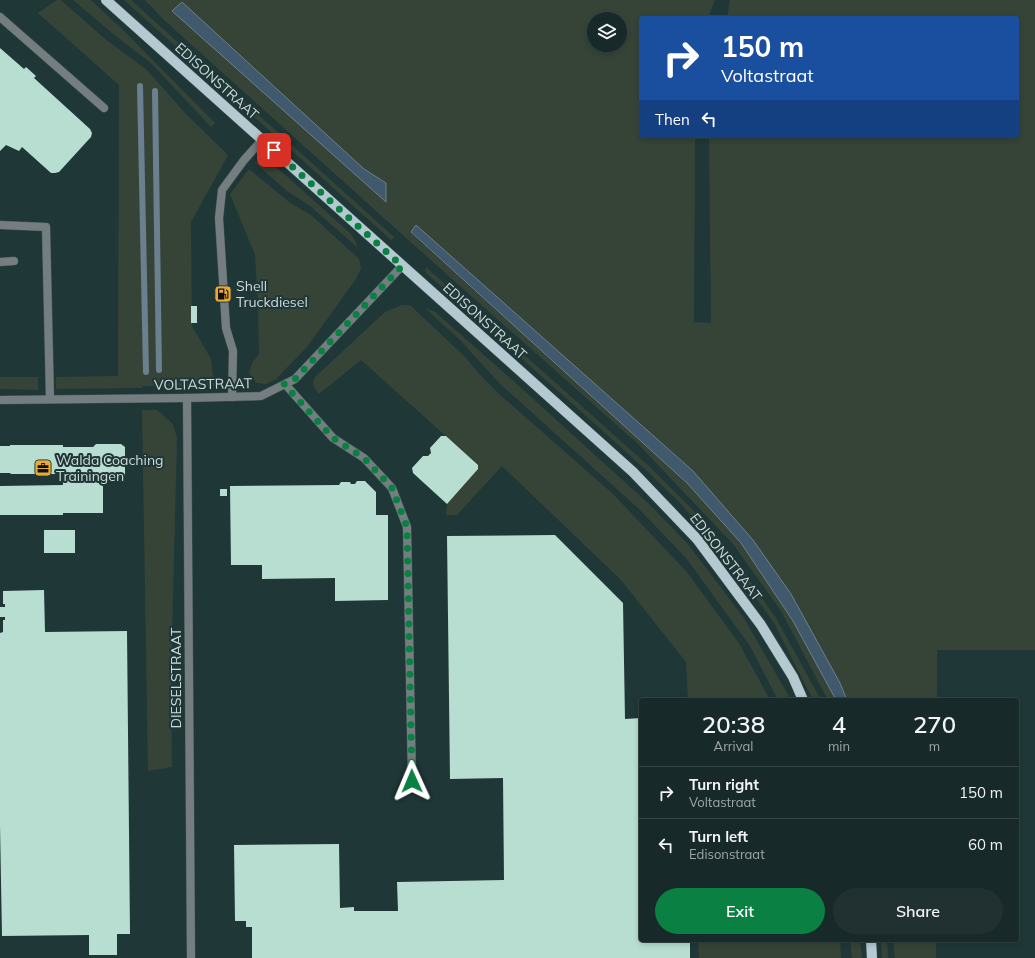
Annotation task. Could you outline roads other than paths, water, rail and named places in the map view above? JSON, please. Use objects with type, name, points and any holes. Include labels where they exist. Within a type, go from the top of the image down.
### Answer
[{"type":"main road","name":"EDISONSTRAAT","points":[[106,0],[633,472],[697,539],[762,625],[793,677],[802,698]]},
{"type":"main road","points":[[871,942],[872,958]]},
{"type":"street","points":[[0,17],[104,108]]},
{"type":"street","points":[[232,397],[233,351],[226,328],[219,218],[222,190],[244,160],[262,140]]},
{"type":"street","points":[[0,225],[46,227],[50,399]]},
{"type":"street","points":[[0,262],[14,261]]},
{"type":"street","name":"VOLTASTRAAT","points":[[0,400],[261,396],[295,379],[402,266]]},
{"type":"street","points":[[284,384],[333,438],[364,458],[392,488],[407,527],[412,781]]},
{"type":"street","name":"DIESELSTRAAT","points":[[187,398],[191,958]]},
{"type":"water","points":[[182,2],[364,169],[386,183],[386,202],[172,11]]},
{"type":"water","points":[[416,225],[693,471],[753,540],[791,594],[840,683],[846,698],[835,698],[793,621],[741,543],[687,483],[411,232]]},
{"type":"waterway","points":[[140,86],[146,372]]},
{"type":"waterway","points":[[155,91],[159,370]]},
{"type":"place","name":"Shell Truckdiesel","points":[[223,294]]},
{"type":"place","name":"Walda Coaching Trainingen","points":[[43,468]]}]
